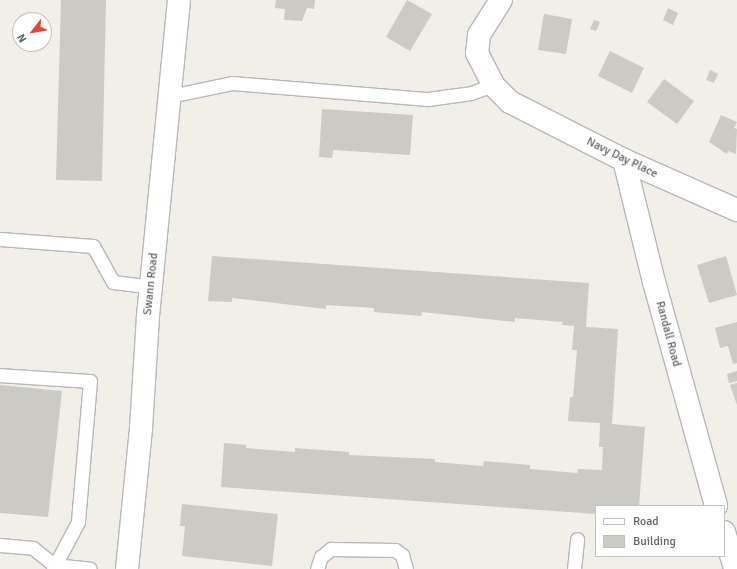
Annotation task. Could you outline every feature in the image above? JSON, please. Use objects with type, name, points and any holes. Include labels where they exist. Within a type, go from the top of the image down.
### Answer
[{"type":"street","name":"Swann Road","points":[[127,569],[151,288],[179,0]]},
{"type":"street","points":[[493,85],[477,53],[479,35],[501,0]]},
{"type":"street","name":"Navy Day Place","points":[[493,85],[510,102],[624,160],[737,210]]},
{"type":"street","name":"Randall Road","points":[[624,160],[654,282],[716,505]]},
{"type":"street","points":[[725,535],[735,569]]},
{"type":"lane","points":[[170,96],[232,83],[428,99],[471,93],[493,85]]},
{"type":"lane","points":[[0,239],[93,246],[113,282],[151,288]]},
{"type":"lane","points":[[0,375],[90,381],[78,522],[54,567]]},
{"type":"lane","points":[[574,569],[577,539]]},
{"type":"lane","points":[[0,545],[33,548],[54,567],[90,569]]},
{"type":"lane","points":[[317,569],[321,557],[331,549],[395,550],[402,555],[406,569]]},
{"type":"building","points":[[61,0],[106,0],[102,181],[56,180]]},
{"type":"building","points":[[276,0],[315,0],[314,9],[307,8],[302,21],[284,20],[285,9],[275,8]]},
{"type":"building","points":[[407,0],[432,14],[410,51],[386,37]]},
{"type":"building","points":[[668,8],[678,13],[673,25],[663,20]]},
{"type":"building","points":[[544,14],[572,19],[566,54],[538,50]]},
{"type":"building","points":[[594,20],[600,22],[596,31],[590,29]]},
{"type":"building","points":[[610,51],[644,68],[632,93],[598,76]]},
{"type":"building","points":[[710,70],[718,74],[714,83],[706,80]]},
{"type":"building","points":[[664,79],[694,101],[677,124],[647,102]]},
{"type":"building","points":[[322,109],[413,115],[410,155],[333,150],[332,158],[319,157]]},
{"type":"building","points":[[721,115],[737,122],[734,128],[737,129],[736,154],[728,151],[727,154],[709,142]]},
{"type":"building","points":[[212,256],[589,283],[586,327],[618,329],[612,424],[645,427],[639,505],[595,505],[595,514],[221,487],[224,443],[246,445],[246,448],[295,452],[295,448],[349,452],[349,455],[435,459],[435,462],[483,466],[484,461],[530,465],[530,469],[577,473],[578,469],[602,470],[603,447],[599,447],[600,423],[568,421],[570,397],[573,397],[577,350],[572,350],[574,326],[562,325],[563,322],[515,318],[515,322],[422,312],[421,316],[374,312],[374,308],[326,305],[326,309],[232,298],[232,302],[208,301]]},
{"type":"building","points":[[726,256],[737,295],[709,303],[697,265]]},
{"type":"building","points":[[737,322],[737,363],[733,364],[728,346],[720,348],[715,328]]},
{"type":"building","points":[[737,371],[737,381],[729,383],[727,374]]},
{"type":"building","points":[[737,383],[737,405],[730,385]]},
{"type":"building","points":[[0,385],[62,391],[48,517],[0,513]]},
{"type":"building","points":[[182,504],[278,514],[272,566],[182,556],[185,526],[180,526]]}]
